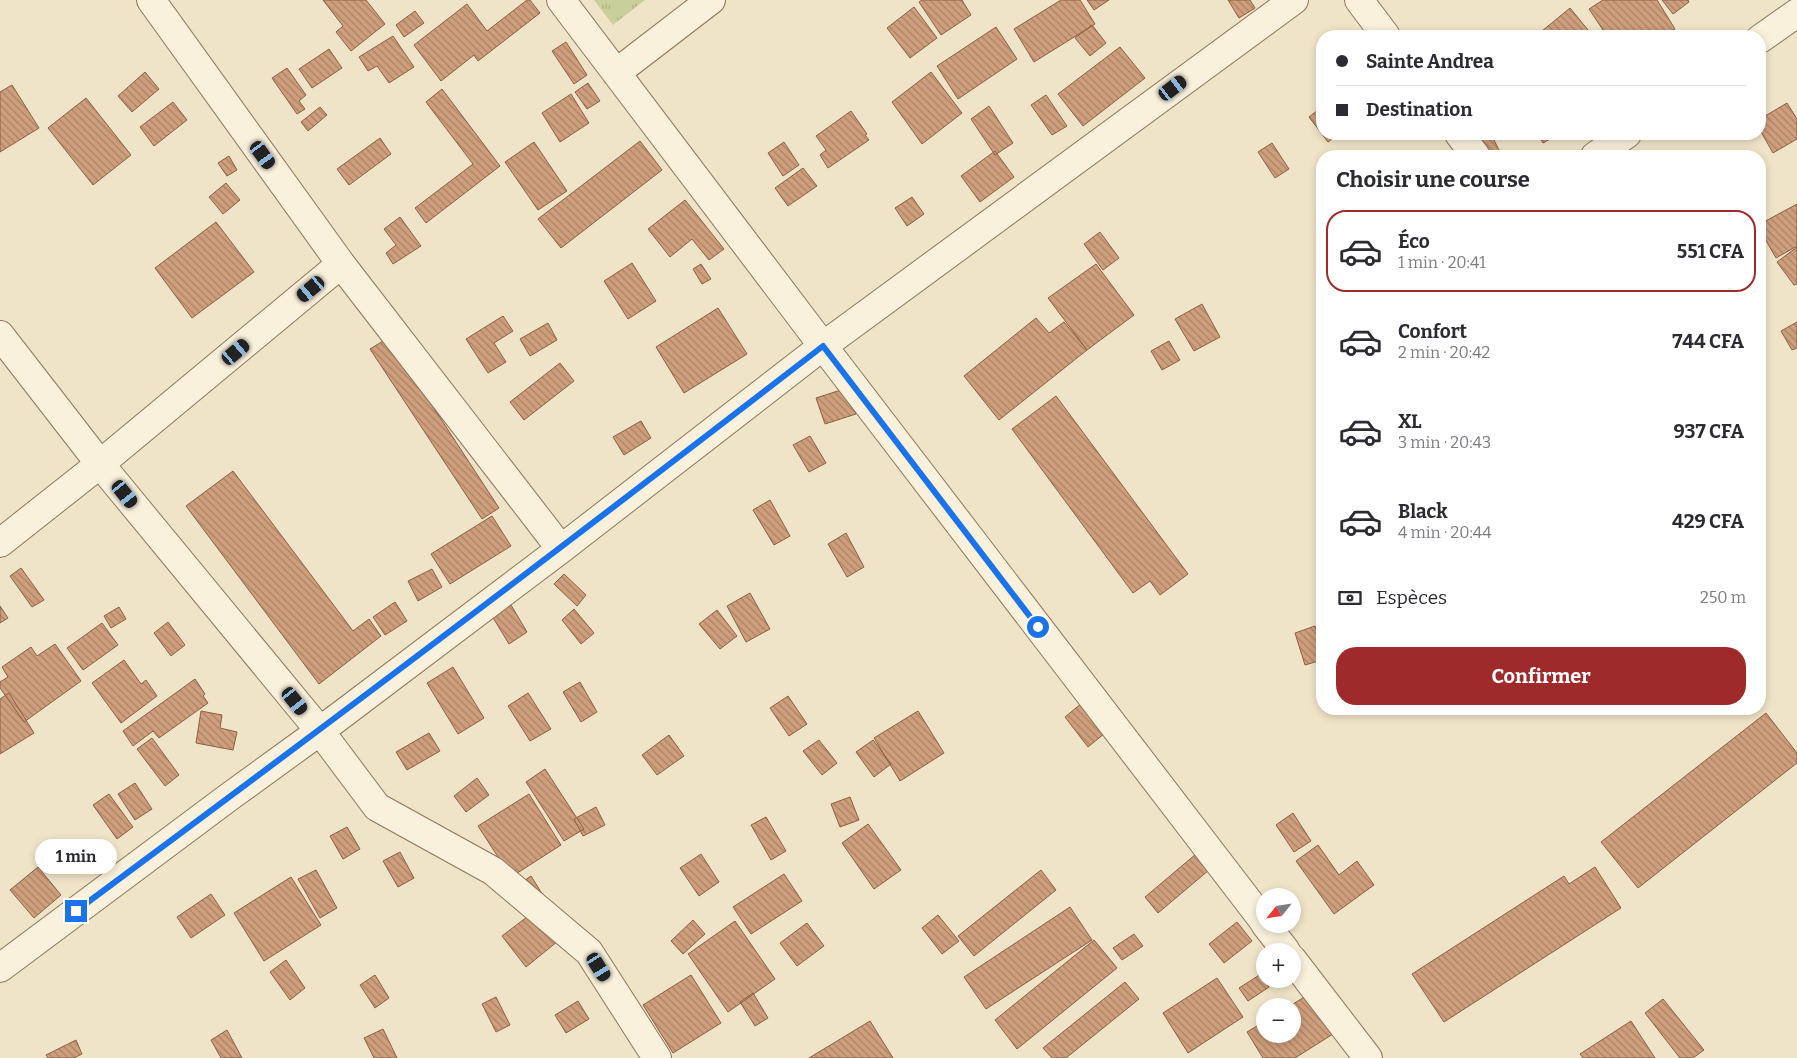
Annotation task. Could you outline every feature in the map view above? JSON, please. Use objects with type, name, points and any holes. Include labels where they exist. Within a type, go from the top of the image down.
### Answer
[{"type":"street","points":[[151,0],[341,264],[561,548]]},
{"type":"street","points":[[561,0],[1256,912]]},
{"type":"street","points":[[616,73],[711,0]]},
{"type":"street","points":[[0,968],[320,731],[823,346],[1294,0]]},
{"type":"street","points":[[1359,0],[1382,30]]},
{"type":"street","points":[[1766,35],[1797,12]]},
{"type":"street","points":[[1464,140],[1471,150]]},
{"type":"street","points":[[1604,150],[1619,140]]},
{"type":"street","points":[[0,543],[100,464],[341,264]]},
{"type":"street","points":[[0,335],[100,464],[320,731],[377,807],[493,871],[590,952],[657,1058]]},
{"type":"street","points":[[1272,933],[1280,943]]},
{"type":"street","points":[[1301,971],[1368,1058]]},
{"type":"green space","points":[[594,0],[645,0],[613,25]]},
{"type":"building","points":[[323,0],[366,0],[385,24],[351,51],[336,32],[343,26]]},
{"type":"building","points":[[527,0],[530,0],[540,13],[478,61],[474,55],[441,81],[414,45],[467,4],[487,31]]},
{"type":"building","points":[[922,0],[962,0],[971,15],[941,35],[919,2]]},
{"type":"building","points":[[1061,0],[1080,0],[1095,24],[1034,62],[1014,29]]},
{"type":"building","points":[[1087,0],[1109,0],[1094,10]]},
{"type":"building","points":[[1228,0],[1250,0],[1255,8],[1239,18]]},
{"type":"building","points":[[1603,0],[1657,0],[1675,29],[1603,30],[1589,9]]},
{"type":"building","points":[[1662,0],[1688,0],[1689,2],[1673,14]]},
{"type":"building","points":[[914,7],[937,38],[910,58],[887,28]]},
{"type":"building","points":[[1570,8],[1588,30],[1543,30]]},
{"type":"building","points":[[415,11],[424,23],[404,37],[396,25]]},
{"type":"building","points":[[1092,25],[1106,43],[1090,56],[1075,38]]},
{"type":"building","points":[[996,27],[1017,59],[958,99],[937,66]]},
{"type":"building","points":[[393,36],[414,67],[389,83],[377,66],[368,71],[359,57]]},
{"type":"building","points":[[566,42],[587,75],[574,84],[552,51]]},
{"type":"building","points":[[1120,47],[1145,78],[1083,126],[1058,94]]},
{"type":"building","points":[[329,49],[342,68],[312,88],[299,69]]},
{"type":"building","points":[[287,68],[306,95],[299,101],[305,109],[297,114],[272,78]]},
{"type":"building","points":[[145,72],[159,89],[132,112],[118,96]]},
{"type":"building","points":[[931,72],[962,113],[922,144],[892,102]]},
{"type":"building","points":[[588,83],[600,101],[587,109],[575,92]]},
{"type":"building","points":[[12,85],[39,128],[0,152],[0,92]]},
{"type":"building","points":[[442,89],[500,166],[426,223],[415,208],[473,164],[426,102]]},
{"type":"building","points":[[571,94],[589,123],[560,142],[542,113]]},
{"type":"building","points":[[1046,95],[1067,126],[1052,135],[1031,105]]},
{"type":"building","points":[[86,98],[131,155],[93,185],[48,128]]},
{"type":"building","points":[[173,102],[187,120],[154,146],[140,127]]},
{"type":"building","points":[[1787,103],[1797,119],[1797,139],[1773,153],[1766,140],[1766,115]]},
{"type":"building","points":[[989,106],[1013,143],[995,155],[971,119]]},
{"type":"building","points":[[320,107],[327,115],[308,131],[301,122]]},
{"type":"building","points":[[851,111],[869,140],[828,168],[820,155],[826,150],[816,136]]},
{"type":"building","points":[[1316,112],[1316,126],[1309,117]]},
{"type":"building","points":[[380,138],[391,154],[349,185],[337,169]]},
{"type":"building","points":[[1468,140],[1494,140],[1499,150],[1480,150]]},
{"type":"building","points":[[640,141],[662,170],[561,248],[538,219]]},
{"type":"building","points":[[534,142],[567,191],[538,210],[505,162]]},
{"type":"building","points":[[784,142],[799,165],[783,176],[768,153]]},
{"type":"building","points":[[1272,143],[1289,169],[1275,178],[1258,152]]},
{"type":"building","points":[[995,151],[1014,177],[980,202],[961,176]]},
{"type":"building","points":[[229,156],[237,170],[227,176],[218,163]]},
{"type":"building","points":[[803,168],[817,186],[788,206],[775,188]]},
{"type":"building","points":[[226,183],[240,200],[223,214],[209,197]]},
{"type":"building","points":[[912,197],[924,214],[907,226],[895,208]]},
{"type":"building","points":[[685,200],[724,249],[709,260],[692,239],[670,257],[648,229]]},
{"type":"building","points":[[1797,204],[1797,246],[1776,258],[1766,240],[1766,221]]},
{"type":"building","points":[[400,217],[421,246],[393,264],[386,253],[396,245],[384,229]]},
{"type":"building","points":[[216,222],[254,272],[192,318],[155,268]]},
{"type":"building","points":[[1100,232],[1119,258],[1103,270],[1084,244]]},
{"type":"building","points":[[1797,247],[1797,284],[1794,285],[1777,262]]},
{"type":"building","points":[[632,263],[656,301],[628,319],[604,281]]},
{"type":"building","points":[[701,264],[711,279],[702,284],[693,269]]},
{"type":"building","points":[[1096,264],[1134,315],[1087,350],[1048,298]]},
{"type":"building","points":[[1202,304],[1220,337],[1194,351],[1175,319]]},
{"type":"building","points":[[718,308],[747,354],[684,393],[656,347]]},
{"type":"building","points":[[503,316],[513,331],[494,343],[506,362],[488,373],[466,339]]},
{"type":"building","points":[[1036,318],[1049,333],[1064,322],[1087,350],[999,420],[964,376]]},
{"type":"building","points":[[1797,322],[1797,348],[1792,350],[1781,331]]},
{"type":"building","points":[[548,323],[557,340],[530,356],[520,339]]},
{"type":"building","points":[[388,338],[499,508],[482,519],[370,349]]},
{"type":"building","points":[[1169,341],[1180,360],[1162,370],[1151,351]]},
{"type":"building","points":[[560,363],[574,381],[524,420],[510,402]]},
{"type":"building","points":[[847,388],[856,414],[825,424],[816,398]]},
{"type":"building","points":[[1056,396],[1188,574],[1160,595],[1150,581],[1133,593],[1012,429]]},
{"type":"building","points":[[641,421],[651,438],[624,455],[613,437]]},
{"type":"building","points":[[810,436],[826,463],[809,472],[793,445]]},
{"type":"building","points":[[233,471],[353,631],[369,619],[381,636],[319,684],[186,506]]},
{"type":"building","points":[[770,500],[790,536],[774,545],[753,510]]},
{"type":"building","points":[[492,516],[511,546],[450,584],[431,554]]},
{"type":"building","points":[[846,533],[864,567],[847,577],[828,544]]},
{"type":"building","points":[[21,568],[44,600],[32,607],[10,576]]},
{"type":"building","points":[[432,569],[442,587],[418,601],[408,581]]},
{"type":"building","points":[[564,574],[586,595],[577,606],[554,584]]},
{"type":"building","points":[[750,593],[770,629],[746,642],[727,606]]},
{"type":"building","points":[[395,602],[407,621],[385,635],[373,617]]},
{"type":"building","points":[[511,605],[527,632],[509,644],[492,616]]},
{"type":"building","points":[[0,606],[8,618],[0,623]]},
{"type":"building","points":[[119,607],[126,619],[111,628],[104,616]]},
{"type":"building","points":[[574,609],[594,633],[581,644],[562,620]]},
{"type":"building","points":[[717,610],[737,636],[720,649],[699,624]]},
{"type":"building","points":[[168,622],[185,645],[171,656],[154,633]]},
{"type":"building","points":[[102,623],[118,645],[83,670],[67,648]]},
{"type":"building","points":[[1315,626],[1316,662],[1305,665],[1295,633]]},
{"type":"building","points":[[55,644],[81,681],[24,722],[0,688],[0,682],[8,677],[2,667],[31,647],[37,656]]},
{"type":"building","points":[[124,660],[141,684],[146,680],[157,696],[121,723],[92,683]]},
{"type":"building","points":[[453,667],[484,718],[458,734],[427,683]]},
{"type":"building","points":[[195,679],[205,694],[203,696],[208,703],[159,738],[153,731],[133,746],[123,731]]},
{"type":"building","points":[[580,682],[597,712],[581,722],[563,692]]},
{"type":"building","points":[[9,693],[34,733],[0,754],[0,699]]},
{"type":"building","points":[[528,693],[551,729],[530,741],[508,706]]},
{"type":"building","points":[[788,696],[807,724],[789,736],[770,708]]},
{"type":"building","points":[[1082,703],[1105,733],[1088,747],[1065,717]]},
{"type":"building","points":[[201,711],[222,715],[220,728],[237,732],[233,750],[196,743]]},
{"type":"building","points":[[918,711],[944,753],[900,781],[874,738]]},
{"type":"building","points":[[1766,713],[1797,753],[1797,763],[1638,888],[1601,842],[1763,715],[1766,715]]},
{"type":"building","points":[[429,733],[440,751],[407,770],[396,752]]},
{"type":"building","points":[[669,735],[684,756],[657,775],[642,755]]},
{"type":"building","points":[[152,738],[179,775],[165,786],[137,749]]},
{"type":"building","points":[[819,740],[837,763],[822,775],[803,751]]},
{"type":"building","points":[[873,740],[891,764],[874,777],[856,752]]},
{"type":"building","points":[[545,769],[584,829],[564,841],[526,782]]},
{"type":"building","points":[[477,778],[489,795],[466,812],[454,796]]},
{"type":"building","points":[[135,783],[152,809],[135,820],[118,794]]},
{"type":"building","points":[[109,794],[133,827],[117,839],[93,805]]},
{"type":"building","points":[[529,794],[561,845],[511,877],[478,826]]},
{"type":"building","points":[[850,797],[859,820],[840,827],[831,804]]},
{"type":"building","points":[[596,807],[605,825],[583,836],[574,819]]},
{"type":"building","points":[[1293,813],[1311,841],[1294,852],[1276,825]]},
{"type":"building","points":[[766,817],[786,851],[771,860],[751,825]]},
{"type":"building","points":[[868,824],[901,870],[874,889],[842,843]]},
{"type":"building","points":[[347,827],[360,849],[343,859],[330,836]]},
{"type":"building","points":[[1318,845],[1339,875],[1357,861],[1374,885],[1334,914],[1296,861]]},
{"type":"building","points":[[400,852],[414,878],[398,887],[383,861]]},
{"type":"building","points":[[701,854],[719,882],[699,896],[680,868]]},
{"type":"building","points":[[1196,854],[1209,870],[1158,913],[1145,897]]},
{"type":"building","points":[[38,867],[61,895],[34,918],[10,890]]},
{"type":"building","points":[[1595,867],[1621,908],[1444,1022],[1412,974],[1564,876],[1569,884]]},
{"type":"building","points":[[316,870],[337,908],[320,918],[298,879]]},
{"type":"building","points":[[1041,870],[1056,890],[974,956],[958,936]]},
{"type":"building","points":[[784,874],[802,901],[751,934],[733,907]]},
{"type":"building","points":[[531,876],[546,900],[515,887]]},
{"type":"building","points":[[291,877],[321,925],[264,961],[234,913]]},
{"type":"building","points":[[211,894],[225,915],[191,938],[177,917]]},
{"type":"building","points":[[540,907],[563,937],[526,967],[502,936]]},
{"type":"building","points":[[1070,907],[1092,940],[986,1009],[964,977]]},
{"type":"building","points":[[938,915],[959,941],[942,954],[922,928]]},
{"type":"building","points":[[693,920],[705,934],[683,954],[671,941]]},
{"type":"building","points":[[735,921],[775,979],[728,1012],[688,954]]},
{"type":"building","points":[[1237,922],[1252,941],[1224,963],[1209,944]]},
{"type":"building","points":[[807,923],[824,946],[797,966],[780,943]]},
{"type":"building","points":[[1134,934],[1143,946],[1122,960],[1113,948]]},
{"type":"building","points":[[1094,940],[1117,968],[1017,1049],[995,1020]]},
{"type":"building","points":[[286,960],[305,988],[290,1000],[270,972]]},
{"type":"building","points":[[375,975],[389,998],[375,1008],[360,985]]},
{"type":"building","points":[[691,975],[721,1023],[673,1053],[643,1005]]},
{"type":"building","points":[[1256,977],[1256,988],[1268,988],[1248,1001],[1239,988]]},
{"type":"building","points":[[1217,978],[1243,1017],[1188,1053],[1163,1013]]},
{"type":"building","points":[[1125,982],[1139,999],[1066,1058],[1052,1058],[1043,1048]]},
{"type":"building","points":[[753,993],[768,1018],[755,1026],[740,1002]]},
{"type":"building","points":[[1309,994],[1333,1034],[1295,1058],[1263,1058],[1247,1032],[1256,1026],[1256,1043],[1301,1043],[1301,999]]},
{"type":"building","points":[[496,997],[510,1025],[496,1032],[482,1004]]},
{"type":"building","points":[[1663,999],[1704,1050],[1693,1058],[1680,1058],[1645,1013]]},
{"type":"building","points":[[578,1001],[589,1019],[566,1033],[555,1015]]},
{"type":"building","points":[[870,1021],[893,1058],[809,1058]]},
{"type":"building","points":[[1631,1021],[1655,1058],[1583,1058],[1580,1054]]},
{"type":"building","points":[[383,1029],[397,1058],[374,1058],[364,1038]]},
{"type":"building","points":[[227,1030],[242,1058],[221,1058],[211,1040]]},
{"type":"building","points":[[76,1040],[82,1054],[74,1058],[48,1058],[46,1055]]},
{"type":"route","points":[[76,911],[294,751],[823,346],[1038,627]]}]
